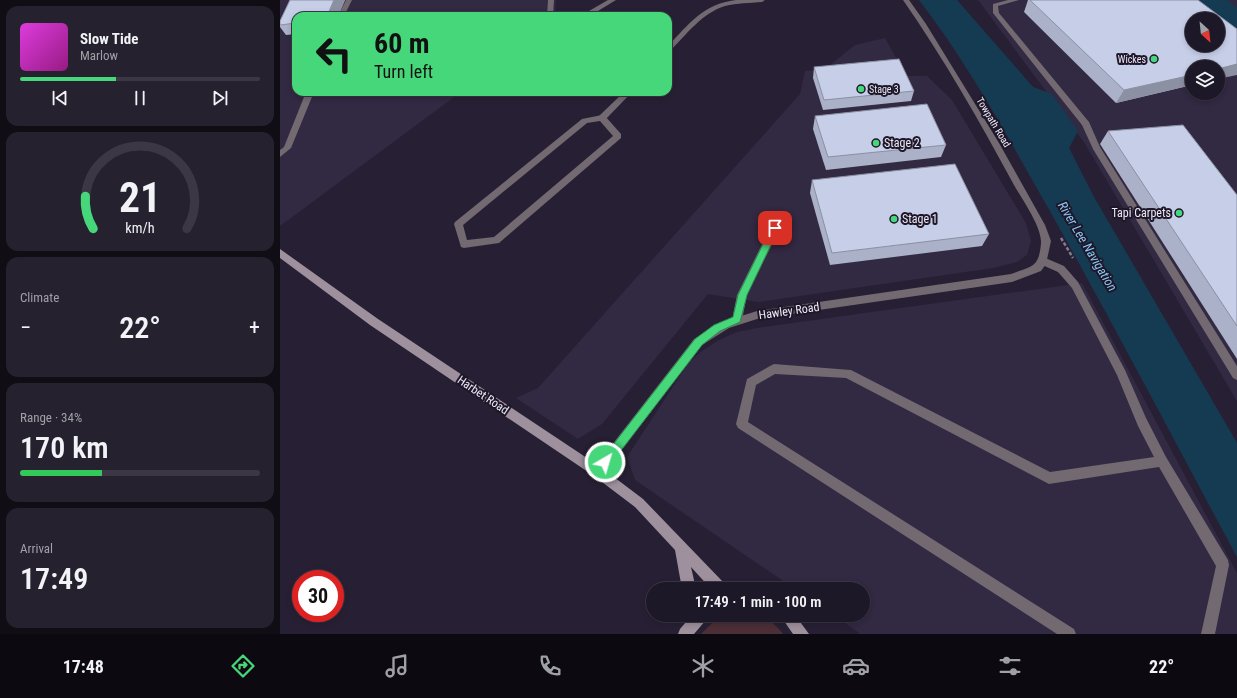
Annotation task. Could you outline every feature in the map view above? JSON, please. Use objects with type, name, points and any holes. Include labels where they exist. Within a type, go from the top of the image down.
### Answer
[{"type":"street","points":[[343,12],[349,0]]},
{"type":"street","points":[[550,12],[551,0]]},
{"type":"street","points":[[594,12],[612,0]]},
{"type":"street","points":[[672,46],[701,16],[716,7],[762,0]]},
{"type":"street","name":"Towpath Road","points":[[906,0],[923,24],[962,88],[1041,225],[1046,241],[1044,261]]},
{"type":"street","points":[[1016,0],[995,4],[996,13],[1086,124],[1096,147],[1237,375]]},
{"type":"street","points":[[280,154],[287,148],[308,96]]},
{"type":"street","points":[[602,118],[618,136],[496,240],[464,244],[458,224],[586,121],[602,118],[624,96]]},
{"type":"street","points":[[737,320],[742,295],[775,228]]},
{"type":"street","name":"Harbet Road","points":[[280,253],[374,322],[598,472],[638,503],[713,582]]},
{"type":"street","points":[[1044,261],[1061,269],[1075,285],[1121,373],[1142,422],[1162,461],[1223,565],[1208,634]]},
{"type":"street","name":"Hawley Road","points":[[598,472],[698,342],[717,328],[737,320],[757,315],[1012,278],[1038,268],[1044,261]]},
{"type":"street","points":[[1070,634],[742,424],[751,382],[774,369],[847,373],[1050,478],[1162,461]]},
{"type":"street","points":[[680,546],[687,582]]},
{"type":"street","points":[[685,634],[689,622]]},
{"type":"street","points":[[685,634],[695,622]]},
{"type":"street","points":[[793,622],[802,634]]},
{"type":"shaded area","points":[[280,0],[556,0],[555,12],[292,12],[292,96],[456,96],[280,226]]},
{"type":"shaded area","points":[[978,0],[1237,0],[1237,401],[1084,142]]},
{"type":"shaded area","points":[[885,38],[906,76],[927,76],[952,100],[1026,223],[1031,241],[1027,255],[1017,262],[993,268],[758,302],[708,294],[602,424],[578,439],[516,398],[538,388],[800,94],[805,71],[825,69],[855,45]]},
{"type":"shaded area","points":[[1082,283],[1237,573],[1237,634],[859,634],[843,622],[870,622],[870,582],[785,582],[635,480],[627,457],[689,362],[719,340],[737,332]]},
{"type":"shaded area","points":[[713,622],[771,622],[783,634],[701,634]]},
{"type":"water","name":"River Lee Navigation","points":[[919,0],[957,0],[1033,87],[1052,94],[1078,131],[1069,148],[1094,197],[1237,443],[1237,557],[1051,213],[989,104],[938,25]]},
{"type":"building","points":[[290,0],[334,0],[329,12],[292,12],[292,24],[280,25],[280,21]]},
{"type":"building","name":"Wickes","points":[[1030,0],[1198,0],[1214,12],[1185,12],[1185,52],[1225,52],[1225,20],[1237,29],[1237,64],[1225,67],[1225,60],[1185,60],[1185,77],[1124,90]]},
{"type":"building","name":"Stage 3","points":[[899,59],[914,91],[824,100],[814,67]]},
{"type":"building","name":"Stage 2","points":[[927,104],[946,145],[828,157],[815,116]]},
{"type":"building","points":[[1183,125],[1237,195],[1237,326],[1108,131]]},
{"type":"building","name":"Stage 1","points":[[955,164],[989,234],[832,253],[812,180]]},
{"type":"waterway","points":[[1212,0],[1237,20]]},
{"type":"place","name":"Wickes","points":[[1154,59]]},
{"type":"place","name":"Stage 3","points":[[861,89]]},
{"type":"place","name":"Stage 2","points":[[876,143]]},
{"type":"place","name":"Tapi Carpets","points":[[1179,213]]},
{"type":"place","name":"Stage 1","points":[[894,219]]},
{"type":"route","points":[[605,462],[698,342],[717,328],[737,320],[742,295],[775,228]]}]
